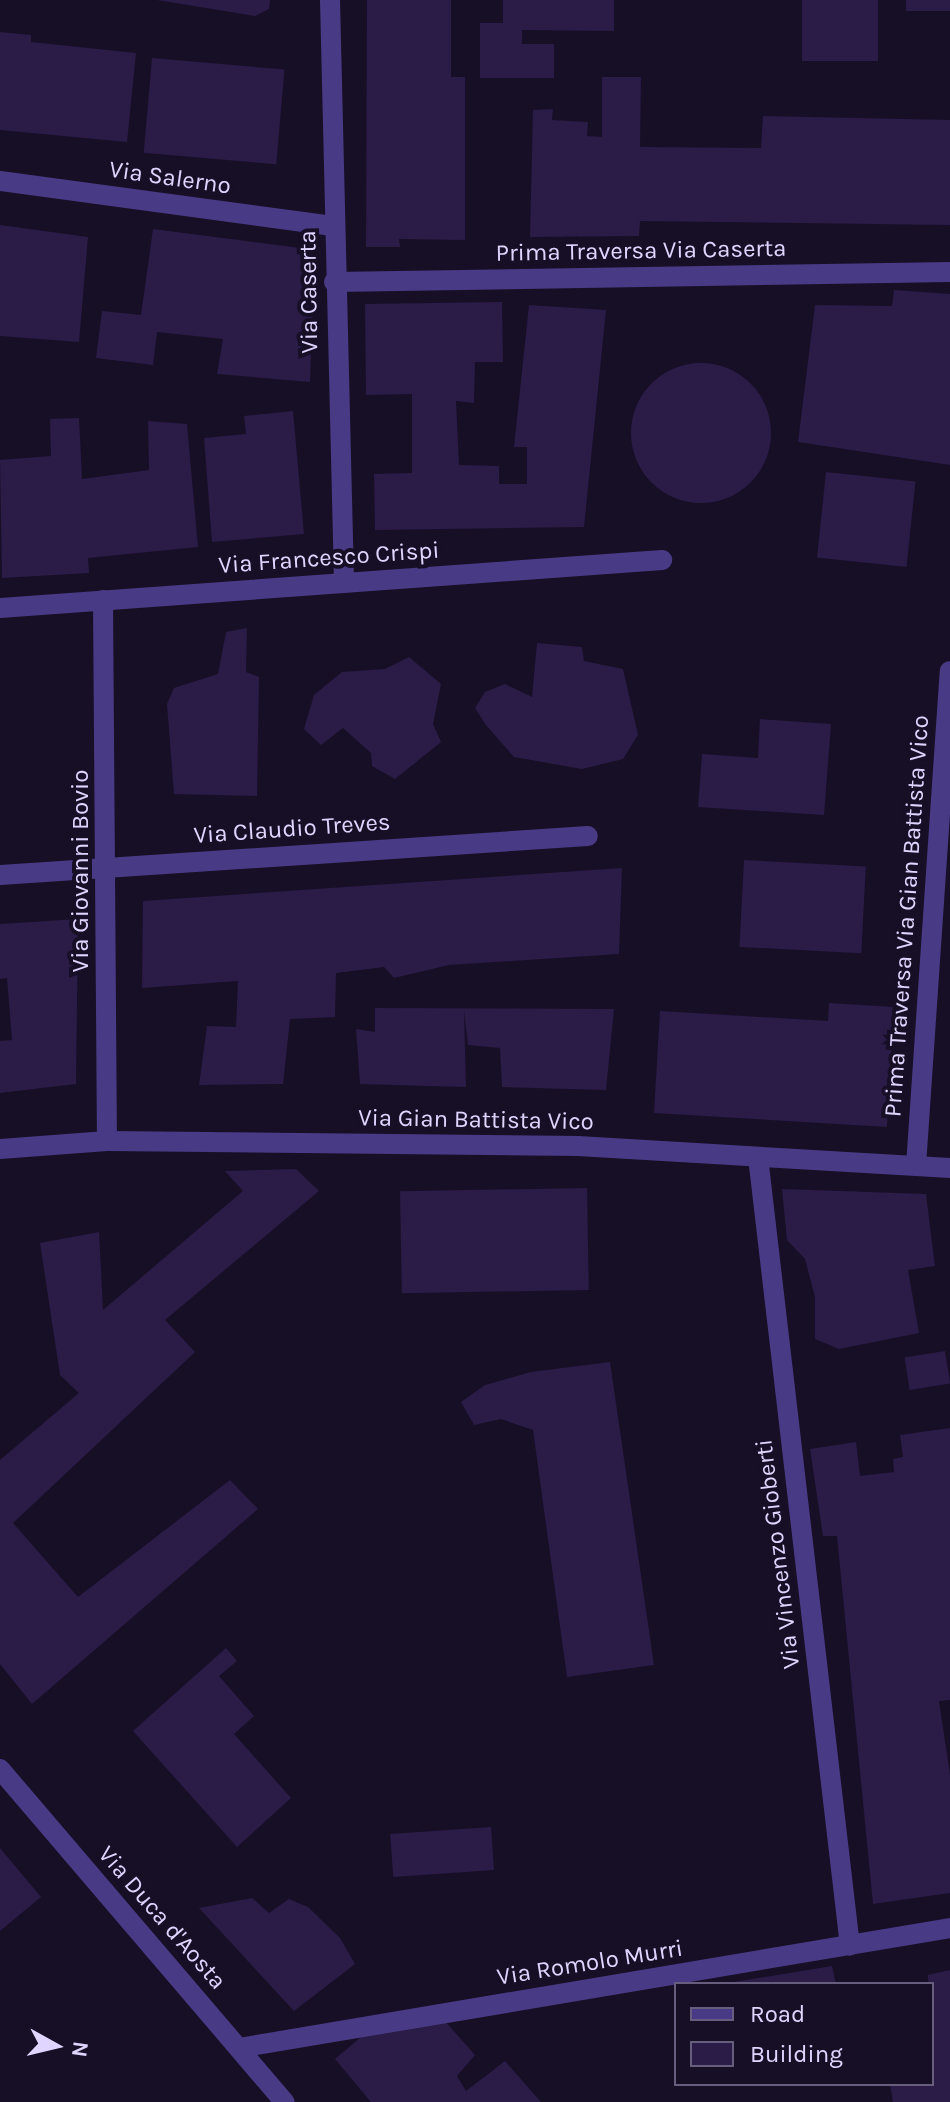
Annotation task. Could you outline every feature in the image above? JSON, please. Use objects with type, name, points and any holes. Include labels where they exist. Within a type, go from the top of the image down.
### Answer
[{"type":"street","name":"Via Caserta","points":[[330,0],[334,282],[344,583]]},
{"type":"street","name":"Via Salerno","points":[[0,181],[333,226]]},
{"type":"street","name":"Prima Traversa Via Caserta","points":[[334,282],[950,272]]},
{"type":"street","name":"Via Francesco Crispi","points":[[0,608],[662,560]]},
{"type":"street","name":"Via Giovanni Bovio","points":[[103,600],[107,1141]]},
{"type":"street","name":"Prima Traversa Via Gian Battista Vico","points":[[916,1166],[950,671]]},
{"type":"street","name":"Via Claudio Treves","points":[[0,875],[588,836]]},
{"type":"street","name":"Via Gian Battista Vico","points":[[0,1149],[107,1141],[578,1146],[950,1168]]},
{"type":"street","name":"Via Vincenzo Gioberti","points":[[758,1157],[850,1946]]},
{"type":"street","name":"Via Duca d'Aosta","points":[[0,1769],[284,2102]]},
{"type":"street","name":"Via Romolo Murri","points":[[239,2048],[950,1928]]},
{"type":"building","points":[[157,0],[270,0],[269,9],[255,16]]},
{"type":"building","points":[[367,0],[451,0],[451,77],[465,77],[465,240],[399,239],[400,247],[366,247]]},
{"type":"building","points":[[503,0],[614,0],[614,31],[522,30],[522,44],[554,44],[554,78],[480,78],[480,23],[503,23]]},
{"type":"building","points":[[802,0],[878,0],[878,61],[802,61]]},
{"type":"building","points":[[906,0],[950,0],[950,11],[906,11]]},
{"type":"building","points":[[0,32],[31,35],[31,42],[136,53],[127,142],[0,130]]},
{"type":"building","points":[[152,58],[284,70],[276,164],[144,153]]},
{"type":"building","points":[[602,77],[641,77],[640,147],[761,148],[763,116],[950,120],[950,225],[640,221],[639,236],[530,237],[533,110],[553,109],[552,120],[588,122],[587,136],[602,137]]},
{"type":"building","points":[[0,225],[88,237],[79,342],[0,336]]},
{"type":"building","points":[[153,229],[315,250],[310,382],[217,374],[223,339],[157,332],[153,365],[96,358],[102,311],[141,315]]},
{"type":"building","points":[[894,290],[950,294],[950,465],[798,442],[815,305],[892,306]]},
{"type":"building","points":[[502,302],[503,362],[475,362],[474,403],[456,401],[459,465],[499,466],[499,484],[527,484],[527,447],[514,447],[529,305],[606,310],[584,527],[375,530],[374,474],[412,473],[412,394],[366,395],[365,304]]},
{"type":"building","points":[[701,363],[728,369],[750,384],[765,406],[771,433],[765,460],[750,482],[728,497],[701,503],[674,497],[652,482],[637,460],[631,433],[637,406],[652,384],[674,369]]},
{"type":"building","points":[[293,411],[304,534],[212,542],[204,438],[246,434],[244,416]]},
{"type":"building","points":[[79,418],[82,479],[149,470],[148,421],[187,424],[198,547],[88,558],[89,573],[2,578],[0,460],[51,456],[50,419]]},
{"type":"building","points":[[826,472],[916,481],[907,567],[817,558]]},
{"type":"building","points":[[247,628],[246,672],[259,677],[257,796],[174,794],[167,704],[174,688],[218,674],[226,632]]},
{"type":"building","points":[[537,643],[582,647],[584,661],[623,669],[638,735],[623,759],[582,769],[514,757],[486,725],[475,708],[485,692],[505,684],[532,697]]},
{"type":"building","points":[[409,657],[441,684],[433,724],[441,742],[395,779],[372,766],[371,753],[343,728],[321,745],[304,729],[314,695],[342,672],[385,669]]},
{"type":"building","points":[[760,719],[831,724],[824,815],[698,807],[702,754],[758,758]]},
{"type":"building","points":[[744,860],[866,866],[861,953],[739,947]]},
{"type":"building","points":[[622,868],[619,954],[449,965],[394,978],[384,967],[336,973],[335,1017],[290,1019],[283,1084],[199,1085],[207,1026],[236,1027],[238,981],[142,988],[143,901]]},
{"type":"building","points":[[78,919],[76,1084],[0,1093],[0,1041],[12,1040],[7,978],[0,979],[0,924]]},
{"type":"building","points":[[829,1003],[894,1007],[887,1127],[654,1113],[660,1011],[828,1021]]},
{"type":"building","points":[[375,1008],[614,1009],[606,1090],[502,1087],[500,1048],[468,1045],[464,1010],[466,1087],[360,1084],[356,1029],[375,1032]]},
{"type":"building","points":[[296,1169],[319,1191],[165,1320],[195,1352],[13,1523],[78,1597],[230,1480],[258,1509],[32,1704],[0,1664],[0,1460],[79,1393],[60,1375],[40,1243],[99,1232],[103,1310],[243,1191],[225,1171]]},
{"type":"building","points":[[587,1188],[589,1290],[402,1293],[400,1191]]},
{"type":"building","points":[[782,1189],[926,1194],[935,1266],[908,1270],[919,1333],[839,1349],[815,1339],[815,1297],[805,1259],[787,1240]]},
{"type":"building","points":[[945,1351],[950,1384],[910,1390],[905,1357]]},
{"type":"building","points":[[610,1362],[654,1665],[567,1677],[533,1430],[501,1419],[474,1425],[461,1402],[485,1385],[531,1372]]},
{"type":"building","points":[[950,1428],[950,1700],[939,1701],[950,1775],[950,1893],[873,1904],[837,1536],[823,1536],[810,1449],[856,1442],[860,1476],[894,1472],[893,1459],[903,1457],[900,1435]]},
{"type":"building","points":[[226,1648],[237,1661],[219,1676],[254,1716],[234,1734],[291,1798],[237,1847],[133,1731]]},
{"type":"building","points":[[491,1827],[494,1870],[393,1877],[390,1834]]},
{"type":"building","points":[[0,1848],[41,1897],[0,1931]]},
{"type":"building","points":[[252,1898],[269,1913],[289,1899],[308,1907],[340,1938],[355,1964],[294,2011],[199,1908]]},
{"type":"building","points":[[832,1966],[836,1982],[734,1982]]},
{"type":"building","points":[[950,1970],[950,2102],[893,2102],[890,2086],[934,2086],[934,1982],[928,1982],[928,1975]]},
{"type":"building","points":[[444,2020],[475,2055],[457,2076],[466,2091],[505,2061],[541,2102],[371,2102],[335,2059],[367,2032]]}]
